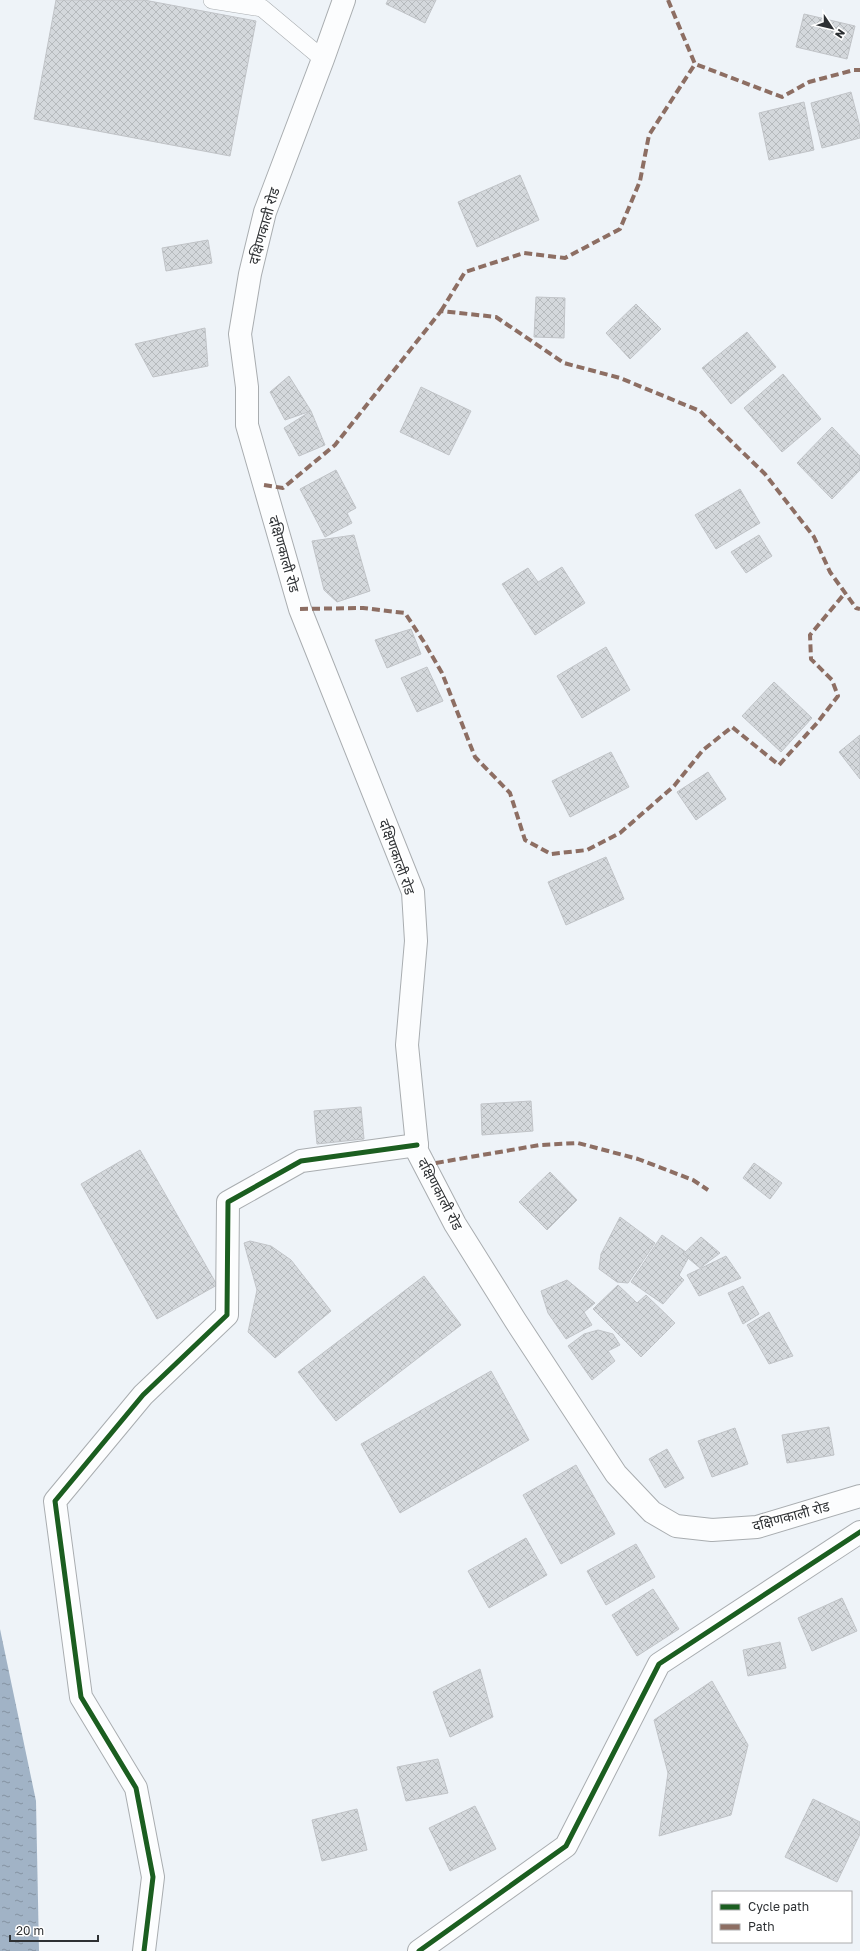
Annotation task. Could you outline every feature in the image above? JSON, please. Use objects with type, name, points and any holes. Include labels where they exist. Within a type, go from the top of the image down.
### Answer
[{"type":"main road","name":"दक्षिणकाली रोड","points":[[344,0],[265,212],[250,274],[240,334],[247,387],[247,425],[300,609],[413,892],[416,941],[407,1045],[417,1144],[415,1147],[455,1224],[515,1320],[616,1474],[652,1512],[676,1526],[712,1530],[757,1527],[860,1496]]},
{"type":"main road","points":[[144,1951],[153,1877],[136,1788],[81,1697],[55,1501],[143,1395],[226,1315],[228,1202],[301,1161],[417,1144]]},
{"type":"main road","points":[[419,1951],[566,1846],[659,1664],[860,1532]]},
{"type":"lane","points":[[212,0],[262,8],[323,59]]},
{"type":"water","points":[[0,1629],[36,1801],[39,1951],[0,1951]]},
{"type":"building","points":[[56,0],[144,0],[256,21],[230,156],[34,119]]},
{"type":"building","points":[[388,0],[436,0],[425,23],[386,4]]},
{"type":"building","points":[[804,14],[855,26],[847,59],[796,47]]},
{"type":"building","points":[[851,92],[860,127],[860,138],[822,148],[811,103]]},
{"type":"building","points":[[804,102],[814,150],[769,160],[759,113]]},
{"type":"building","points":[[520,175],[539,220],[477,247],[458,202]]},
{"type":"building","points":[[208,240],[212,263],[166,271],[162,248]]},
{"type":"building","points":[[536,297],[565,298],[564,338],[534,337]]},
{"type":"building","points":[[636,304],[661,329],[630,359],[606,333]]},
{"type":"building","points":[[205,328],[208,366],[153,377],[135,344]]},
{"type":"building","points":[[747,332],[776,367],[731,404],[702,368]]},
{"type":"building","points":[[783,374],[821,419],[782,452],[744,408]]},
{"type":"building","points":[[289,376],[311,411],[285,420],[270,392]]},
{"type":"building","points":[[421,387],[471,411],[449,455],[400,432]]},
{"type":"building","points":[[311,411],[325,445],[299,456],[284,428]]},
{"type":"building","points":[[832,427],[860,456],[860,470],[832,499],[797,463]]},
{"type":"building","points":[[336,470],[356,508],[347,513],[352,523],[325,537],[300,489]]},
{"type":"building","points":[[740,489],[760,523],[716,549],[695,515]]},
{"type":"building","points":[[354,535],[370,591],[337,602],[324,590],[312,541]]},
{"type":"building","points":[[759,535],[772,556],[746,573],[731,552]]},
{"type":"building","points":[[562,567],[585,603],[535,635],[502,584],[528,568],[538,582]]},
{"type":"building","points":[[411,629],[421,654],[387,668],[375,640]]},
{"type":"building","points":[[606,647],[630,690],[582,718],[557,676]]},
{"type":"building","points":[[427,667],[443,701],[417,712],[401,678]]},
{"type":"building","points":[[774,682],[812,718],[781,752],[742,716]]},
{"type":"building","points":[[860,735],[860,779],[839,752]]},
{"type":"building","points":[[611,752],[629,787],[570,817],[552,781]]},
{"type":"building","points":[[708,772],[726,799],[696,820],[677,792]]},
{"type":"building","points":[[606,857],[624,899],[566,925],[548,882]]},
{"type":"building","points":[[531,1101],[533,1131],[482,1135],[481,1104]]},
{"type":"building","points":[[361,1107],[364,1139],[317,1144],[314,1111]]},
{"type":"building","points":[[140,1150],[217,1285],[157,1319],[81,1184]]},
{"type":"building","points":[[754,1163],[782,1183],[770,1199],[743,1178]]},
{"type":"building","points":[[550,1172],[577,1200],[547,1230],[519,1202]]},
{"type":"building","points":[[620,1217],[655,1243],[628,1283],[617,1282],[599,1269],[601,1254]]},
{"type":"building","points":[[662,1235],[690,1255],[679,1275],[684,1280],[663,1304],[631,1282]]},
{"type":"building","points":[[701,1237],[720,1253],[700,1268],[683,1254]]},
{"type":"building","points":[[250,1241],[271,1246],[291,1260],[331,1311],[275,1358],[248,1332],[257,1290],[244,1243]]},
{"type":"building","points":[[726,1256],[741,1278],[699,1296],[687,1275]]},
{"type":"building","points":[[424,1276],[461,1325],[336,1421],[298,1372]]},
{"type":"building","points":[[567,1280],[595,1303],[584,1312],[592,1325],[566,1339],[548,1313],[541,1291]]},
{"type":"building","points":[[618,1285],[637,1303],[646,1295],[675,1323],[641,1357],[593,1309]]},
{"type":"building","points":[[743,1286],[759,1314],[743,1324],[728,1293]]},
{"type":"building","points":[[769,1312],[793,1356],[769,1364],[747,1325]]},
{"type":"building","points":[[598,1330],[613,1334],[620,1345],[608,1351],[615,1361],[592,1380],[568,1346],[584,1334]]},
{"type":"building","points":[[491,1371],[529,1440],[400,1513],[361,1444]]},
{"type":"building","points":[[829,1427],[834,1455],[787,1463],[782,1435]]},
{"type":"building","points":[[735,1428],[748,1464],[712,1477],[698,1441]]},
{"type":"building","points":[[667,1449],[684,1478],[665,1488],[649,1459]]},
{"type":"building","points":[[576,1465],[615,1534],[561,1564],[523,1495]]},
{"type":"building","points":[[526,1538],[547,1575],[489,1608],[468,1571]]},
{"type":"building","points":[[636,1544],[655,1577],[606,1605],[587,1571]]},
{"type":"building","points":[[653,1589],[679,1629],[637,1656],[612,1615]]},
{"type":"building","points":[[842,1598],[857,1631],[812,1651],[798,1618]]},
{"type":"building","points":[[780,1642],[786,1668],[748,1676],[743,1650]]},
{"type":"building","points":[[480,1669],[493,1717],[450,1737],[433,1692]]},
{"type":"building","points":[[712,1681],[748,1745],[731,1815],[659,1836],[668,1773],[654,1720]]},
{"type":"building","points":[[438,1759],[448,1793],[406,1801],[397,1767]]},
{"type":"building","points":[[813,1799],[860,1822],[860,1834],[837,1882],[785,1857]]},
{"type":"building","points":[[475,1806],[496,1849],[450,1871],[429,1828]]},
{"type":"building","points":[[357,1809],[367,1850],[322,1861],[312,1820]]},
{"type":"marked path","points":[[668,0],[695,64],[782,97],[809,82],[854,70],[860,70]]},
{"type":"marked path","points":[[441,311],[465,272],[524,253],[565,258],[620,229],[640,181],[649,135],[695,64]]},
{"type":"marked path","points":[[264,485],[283,488],[335,445],[441,311],[496,317],[564,363],[620,378],[700,411],[765,474],[814,537],[830,572],[856,608],[860,609]]},
{"type":"marked path","points":[[300,609],[363,608],[405,613],[442,673],[475,757],[510,793],[525,840],[551,854],[587,850],[620,833],[674,786],[703,750],[732,727],[779,765],[817,723],[838,696],[832,680],[811,659],[810,635],[845,593]]},
{"type":"marked path","points":[[424,1165],[540,1145],[578,1143],[638,1159],[693,1180],[708,1190]]},
{"type":"cycle path","points":[[144,1951],[153,1877],[136,1788],[81,1697],[55,1501],[143,1395],[227,1315],[228,1202],[301,1161],[417,1145]]},
{"type":"cycle path","points":[[419,1951],[566,1846],[659,1664],[860,1532]]}]
